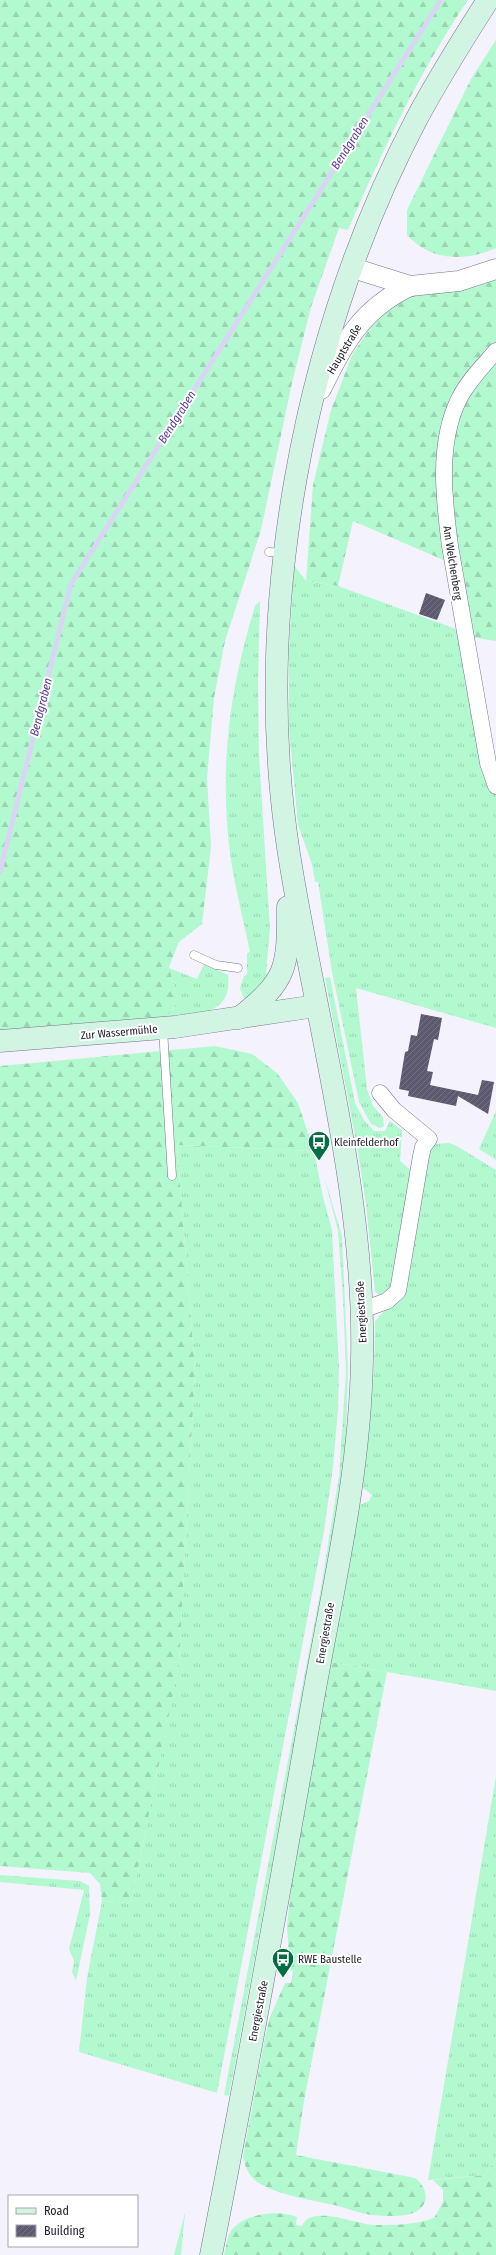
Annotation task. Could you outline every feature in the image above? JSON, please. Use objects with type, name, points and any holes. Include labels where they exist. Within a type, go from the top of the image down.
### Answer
[{"type":"main road","points":[[238,1018],[267,994],[276,984],[283,969],[288,923],[288,847],[280,776],[278,719],[279,645],[277,552],[310,410],[328,344],[353,268],[373,214],[415,122],[488,0]]},
{"type":"main road","name":"Energiestraße","points":[[212,2255],[264,1978],[352,1485],[361,1394],[362,1310],[349,1182],[288,847]]},
{"type":"main road","name":"Zur Wassermühle","points":[[0,1041],[163,1028],[316,1006]]},
{"type":"street","name":"Hauptstraße","points":[[353,268],[410,286],[446,283],[473,277],[496,269]]},
{"type":"street","name":"Hauptstraße","points":[[310,410],[334,363],[357,325],[381,302],[410,286]]},
{"type":"street","name":"Am Welchenberg","points":[[496,351],[473,378],[457,404],[449,429],[444,471],[446,513],[450,546],[488,763],[496,786]]},
{"type":"street","points":[[362,1310],[388,1301],[398,1291],[421,1156],[423,1147],[429,1139],[394,1110],[380,1093]]},
{"type":"lane","points":[[194,955],[216,964],[238,968]]},
{"type":"lane","points":[[163,1028],[172,1176]]},
{"type":"green space","points":[[0,0],[468,0],[450,27],[418,83],[388,141],[348,230],[339,228],[311,307],[292,383],[261,530],[225,641],[214,698],[207,778],[211,847],[202,924],[179,942],[169,967],[178,1002],[165,1019],[0,1032]]},
{"type":"green space","points":[[496,40],[496,248],[472,256],[460,257],[437,254],[416,244],[407,235],[407,210],[471,79]]},
{"type":"green space","points":[[496,279],[496,344],[451,408],[448,562],[353,521],[338,586],[306,581],[313,485],[331,410],[352,355],[369,330],[387,310],[414,295],[476,287]]},
{"type":"green space","points":[[496,357],[496,641],[471,637],[448,481],[456,421],[465,399]]},
{"type":"green space","points":[[294,565],[306,581],[338,586],[459,630],[496,792],[496,1028],[356,988],[367,1089],[373,1106],[383,1117],[384,1126],[380,1128],[371,1124],[359,1102],[332,972],[318,882],[315,882],[312,864],[298,825],[289,729],[289,650]]},
{"type":"green space","points":[[260,601],[258,683],[259,755],[270,929],[266,972],[271,981],[245,1002],[240,988],[244,976],[247,974],[247,953],[250,952],[229,845],[226,783],[227,754],[229,724],[239,666],[255,606]]},
{"type":"green space","points":[[204,964],[228,975],[228,988],[225,998],[218,1006],[200,1014],[165,1019],[178,1002],[169,968],[197,979]]},
{"type":"green space","points":[[330,977],[355,1103],[364,1120],[374,1131],[385,1131],[390,1121],[402,1130],[400,1161],[413,1172],[399,1269],[387,1295],[380,1295],[375,1292],[366,1204],[357,1146],[325,978]]},
{"type":"green space","points":[[215,1046],[252,1054],[277,1073],[298,1103],[314,1151],[177,1145],[195,1370],[179,1665],[131,1903],[102,1901],[100,1884],[90,1873],[0,1866],[0,1066]]},
{"type":"green space","points":[[496,1111],[496,1160],[479,1149]]},
{"type":"green space","points":[[449,1143],[455,1145],[496,1170],[496,1691],[330,1662],[359,1505],[369,1501],[372,1495],[362,1487],[372,1404],[375,1321],[384,1311],[398,1301],[426,1152],[435,1144]]},
{"type":"green space","points":[[177,1145],[314,1151],[323,1197],[332,1230],[339,1368],[338,1410],[333,1467],[324,1531],[217,2093],[79,2052],[87,1978],[102,1901],[131,1903],[179,1664],[195,1370]]},
{"type":"green space","points":[[324,1176],[342,1236],[348,1368],[346,1440],[332,1544],[229,2096],[224,2095],[321,1588],[339,1476],[346,1372],[343,1299],[338,1231]]},
{"type":"green space","points":[[330,1662],[387,1672],[304,2101],[296,2155],[415,2178],[423,2187],[426,2198],[425,2203],[417,2211],[405,2215],[371,2215],[276,2191],[259,2183],[250,2175],[246,2168],[243,2156],[270,2017],[285,1983],[291,1983],[293,1971],[288,1968],[289,1959],[287,1925],[295,1852]]},
{"type":"green space","points":[[496,1776],[496,2159],[485,2175],[428,2180]]},
{"type":"green space","points":[[0,1875],[80,1881],[89,1886],[90,1914],[76,1981],[72,1972],[74,1961],[69,1949],[84,1890],[0,1882]]},
{"type":"green space","points":[[496,2159],[496,2255],[224,2255],[230,2233],[236,2225],[252,2217],[270,2213],[280,2213],[297,2217],[296,2225],[302,2226],[307,2220],[314,2216],[334,2217],[373,2225],[397,2225],[434,2218],[443,2202],[443,2190],[433,2180],[485,2175]]},
{"type":"green space","points":[[185,2213],[181,2255],[174,2255]]},
{"type":"building","points":[[426,593],[445,600],[437,620],[419,614]]},
{"type":"building","points":[[421,1014],[442,1018],[438,1040],[434,1039],[427,1071],[433,1072],[430,1085],[478,1095],[482,1080],[494,1082],[488,1114],[458,1096],[456,1106],[408,1096],[409,1091],[399,1089],[405,1052],[408,1051],[411,1035],[417,1036]]},
{"type":"waterway","name":"Bendgraben","points":[[0,872],[71,584],[441,0]]},
{"type":"place","name":"Kleinfelderhof","points":[[319,1162]]},
{"type":"place","name":"RWE Baustelle","points":[[283,1978]]}]
